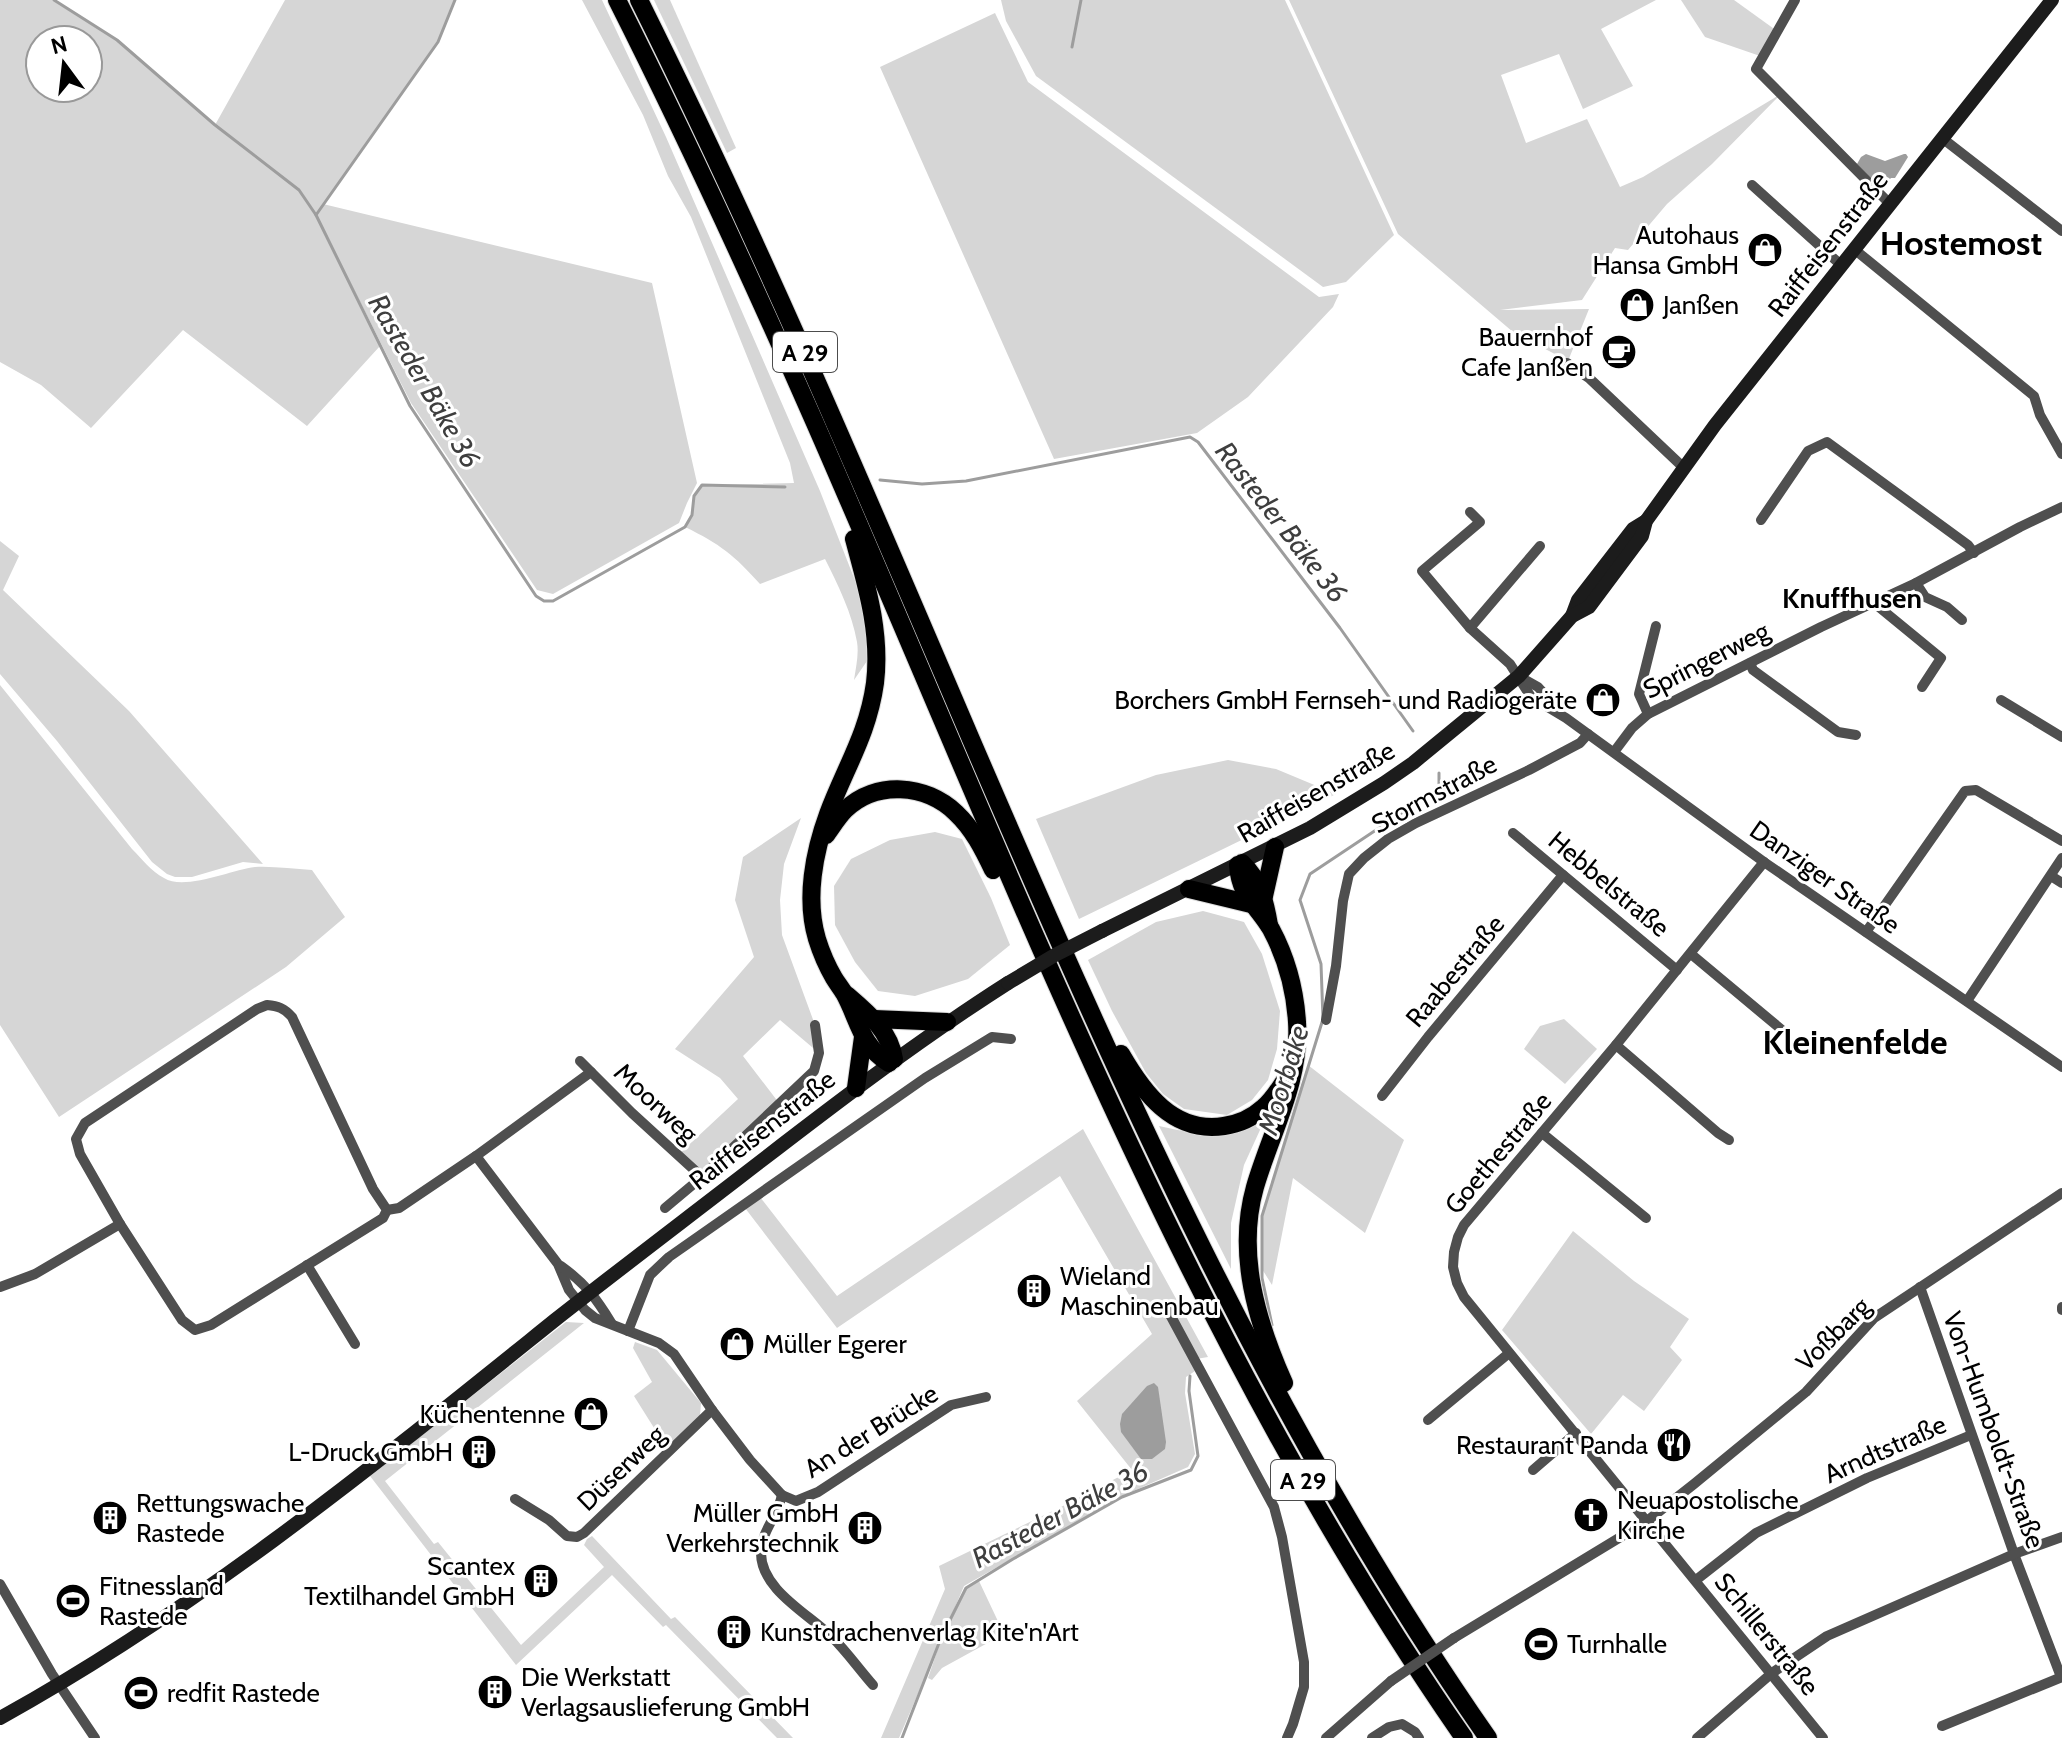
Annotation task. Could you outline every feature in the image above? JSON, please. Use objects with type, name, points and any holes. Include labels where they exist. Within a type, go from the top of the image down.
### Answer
[{"type":"highway","name":"A 29","points":[[617,0],[681,128],[815,425],[1052,975],[1161,1211],[1270,1423],[1377,1607],[1464,1738]]},
{"type":"highway","name":"A 29","points":[[639,0],[770,273],[1142,1125],[1237,1318],[1354,1530],[1488,1738]]},
{"type":"highway","points":[[815,425],[814,445],[851,531],[868,589],[877,659],[865,728],[828,815],[820,844]]},
{"type":"highway","name":"A 29","points":[[892,1061],[892,1047],[874,1019],[844,992],[833,977],[812,917],[811,890],[820,844],[845,810],[858,800],[876,792],[909,789],[927,794],[956,813],[983,848],[1028,943],[1052,975]]},
{"type":"highway","points":[[1189,889],[1257,900],[1275,847]]},
{"type":"highway","name":"A 29","points":[[1071,968],[1088,985],[1119,1051],[1145,1093],[1159,1106],[1187,1123],[1201,1127],[1233,1125],[1247,1119],[1272,1099],[1293,1069],[1298,1026],[1292,981],[1257,900],[1239,877],[1240,864]]},
{"type":"highway","points":[[844,992],[863,1037],[880,1057],[892,1061]]},
{"type":"highway","points":[[874,1019],[947,1022]]},
{"type":"highway","points":[[856,1088],[863,1037]]},
{"type":"highway","points":[[1293,1069],[1287,1099],[1255,1189],[1249,1219],[1251,1281],[1271,1354],[1309,1432],[1351,1505],[1354,1530]]},
{"type":"main road","name":"Raiffeisenstraße","points":[[0,1718],[59,1684],[242,1565],[856,1088],[947,1022],[1055,955],[1275,847],[1349,805],[1413,763],[1519,676],[1572,616],[1589,607],[1642,536],[1646,521],[1715,425],[2052,0]]},
{"type":"street","points":[[1795,0],[1756,69],[1890,204]]},
{"type":"street","points":[[1942,138],[2062,231]]},
{"type":"street","points":[[1752,185],[1841,265]]},
{"type":"street","points":[[1854,249],[2034,396],[2040,415],[2062,454]]},
{"type":"street","points":[[1567,363],[1589,378],[1684,468]]},
{"type":"street","points":[[1761,520],[1808,451],[1827,442],[1968,545],[1974,553]]},
{"type":"street","name":"Springerweg","points":[[1614,752],[1632,728],[1648,714],[1916,583],[2062,507]]},
{"type":"street","name":"Danziger Straße","points":[[1470,512],[1480,522],[1422,571],[1470,628],[1510,664],[1531,697],[1566,718],[1764,862],[2062,1067]]},
{"type":"street","points":[[1470,628],[1540,546]]},
{"type":"street","points":[[1916,583],[1925,597],[1947,607],[1962,620]]},
{"type":"street","points":[[1874,603],[1941,658],[1922,687]]},
{"type":"street","points":[[1648,714],[1639,694],[1656,626]]},
{"type":"street","points":[[1750,663],[1753,670],[1838,732],[1856,735]]},
{"type":"street","points":[[2001,700],[2062,737]]},
{"type":"street","name":"Stormstraße","points":[[1326,1020],[1349,874],[1388,839],[1529,770],[1580,743],[1588,734]]},
{"type":"street","points":[[1866,932],[1965,791],[1976,790],[2062,841]]},
{"type":"street","name":"Hebbelstraße","points":[[1513,833],[1677,970]]},
{"type":"street","points":[[1967,1001],[2062,858]]},
{"type":"street","name":"Goethestraße","points":[[1647,1521],[1464,1297],[1453,1267],[1454,1252],[1464,1225],[1616,1045],[1764,862]]},
{"type":"street","name":"Raabestraße","points":[[1382,1096],[1563,875]]},
{"type":"street","points":[[2051,876],[2062,883]]},
{"type":"street","points":[[1691,954],[1782,1030]]},
{"type":"street","points":[[277,1005],[292,1017],[373,1189],[387,1210],[383,1218],[211,1325],[195,1330],[182,1320],[120,1224],[80,1154],[76,1139],[85,1123],[257,1009],[277,1005]]},
{"type":"street","name":"Moorweg","points":[[665,1208],[814,1071],[819,1053],[815,1025]]},
{"type":"street","points":[[628,1331],[650,1275],[669,1257],[925,1078],[992,1037],[1011,1039]]},
{"type":"street","points":[[1616,1045],[1729,1140]]},
{"type":"street","name":"Moorweg","points":[[580,1061],[702,1177]]},
{"type":"street","points":[[387,1210],[399,1208],[476,1156],[591,1072]]},
{"type":"street","points":[[1542,1133],[1646,1218]]},
{"type":"street","name":"An der Brücke","points":[[476,1156],[558,1264],[581,1280],[585,1297],[612,1324],[659,1343],[674,1354],[750,1460],[782,1495],[796,1501],[818,1492],[951,1405],[986,1397]]},
{"type":"street","name":"Voßbarg","points":[[1326,1738],[1391,1681],[1454,1638],[1647,1521],[1806,1392],[1874,1318],[2062,1193]]},
{"type":"street","points":[[0,1287],[35,1274],[120,1224]]},
{"type":"street","points":[[307,1265],[355,1344]]},
{"type":"street","name":"Von-Humboldt-Straße","points":[[1920,1287],[2061,1677]]},
{"type":"street","points":[[1167,1309],[1274,1507],[1304,1662],[1304,1687],[1287,1738]]},
{"type":"street","points":[[1428,1420],[1508,1354]]},
{"type":"street","name":"Düserweg","points":[[515,1499],[549,1520],[567,1536],[577,1537],[712,1410]]},
{"type":"street","points":[[1533,1470],[1576,1433]]},
{"type":"street","name":"Arndtstraße","points":[[1696,1580],[1756,1533],[1867,1478],[1971,1435]]},
{"type":"street","name":"An der Brücke","points":[[782,1495],[780,1506],[761,1544],[764,1571],[775,1588],[831,1637],[873,1685]]},
{"type":"street","name":"Schillerstraße","points":[[1647,1521],[1823,1738]]},
{"type":"street","points":[[1697,1738],[1772,1673],[1827,1636],[2014,1554],[2062,1537]]},
{"type":"street","points":[[0,1584],[95,1738]]},
{"type":"street","points":[[1942,1726],[2061,1677]]},
{"type":"street","points":[[1372,1738],[1389,1727],[1402,1724],[1419,1738]]},
{"type":"shaded area","points":[[0,0],[54,0],[92,24],[24,24],[24,104],[104,104],[104,32],[215,125],[285,0],[455,0],[438,42],[323,204],[652,283],[697,483],[679,523],[553,594],[537,590],[411,403],[345,272],[380,346],[307,426],[183,330],[91,428],[41,385],[0,362]]},
{"type":"shaded area","points":[[582,0],[602,0],[666,137],[820,491],[865,606],[867,661],[854,680],[858,651],[855,631],[825,559],[760,584],[726,551],[685,527],[692,515],[694,496],[702,485],[794,483],[790,463],[691,217],[668,176],[643,115]]},
{"type":"shaded area","points":[[654,0],[670,0],[736,148],[727,153]]},
{"type":"shaded area","points":[[1001,0],[1285,0],[1394,235],[1346,282],[1323,287],[1036,76],[1006,21]]},
{"type":"shaded area","points":[[1289,0],[1656,0],[1601,29],[1633,86],[1583,109],[1559,54],[1501,75],[1526,143],[1587,119],[1620,187],[1643,177],[1781,94],[1712,164],[1667,204],[1628,250],[1615,248],[1582,300],[1500,310],[1589,309],[1568,361],[1513,332],[1398,234]]},
{"type":"shaded area","points":[[1681,0],[1734,0],[1777,31],[1763,57],[1705,37]]},
{"type":"shaded area","points":[[995,13],[1028,82],[1319,297],[1339,294],[1333,307],[1248,397],[1197,433],[1054,459],[880,67]]},
{"type":"shaded area","points":[[1866,154],[1885,161],[1904,154],[1908,157],[1895,178],[1879,186],[1857,164]]},
{"type":"shaded area","points":[[0,541],[19,556],[3,590],[129,711],[263,864],[243,862],[192,877],[175,877],[152,862],[0,674]]},
{"type":"shaded area","points":[[0,685],[132,849],[159,875],[183,882],[255,867],[312,870],[345,917],[286,967],[59,1117],[0,1025]]},
{"type":"shaded area","points":[[1228,760],[1276,769],[1336,794],[1079,919],[1036,819],[1156,775]]},
{"type":"shaded area","points":[[801,818],[784,864],[780,900],[782,935],[815,1025],[819,1053],[780,1020],[743,1056],[779,1103],[702,1177],[678,1155],[738,1099],[720,1078],[675,1049],[754,957],[735,900],[743,857]]},
{"type":"shaded area","points":[[935,832],[962,839],[1010,945],[968,979],[915,996],[878,991],[855,962],[835,925],[834,886],[851,859],[890,840]]},
{"type":"shaded area","points":[[1203,911],[1244,922],[1262,954],[1280,1011],[1277,1049],[1268,1080],[1252,1100],[1227,1115],[1184,1109],[1163,1094],[1146,1073],[1088,960],[1156,922]]},
{"type":"shaded area","points":[[1564,1019],[1597,1049],[1565,1084],[1524,1049],[1540,1026]]},
{"type":"shaded area","points":[[1308,1065],[1404,1140],[1365,1233],[1293,1178],[1272,1285],[1262,1269],[1262,1216]]},
{"type":"shaded area","points":[[1265,1119],[1244,1165],[1231,1223],[1231,1269],[1159,1126],[1213,1133]]},
{"type":"shaded area","points":[[1083,1129],[1208,1357],[1190,1360],[1195,1371],[1186,1377],[1185,1393],[1195,1454],[1188,1467],[1122,1496],[964,1586],[942,1638],[967,1588],[979,1581],[1004,1634],[942,1668],[932,1680],[928,1678],[941,1640],[899,1738],[881,1738],[945,1589],[939,1566],[1132,1470],[1077,1401],[1152,1334],[1060,1176],[837,1328],[745,1208],[760,1197],[837,1296]]},
{"type":"shaded area","points":[[1573,1231],[1634,1281],[1689,1319],[1670,1347],[1682,1360],[1644,1411],[1623,1395],[1591,1434],[1502,1330]]},
{"type":"shaded area","points":[[566,1322],[584,1323],[385,1481],[434,1544],[438,1542],[521,1645],[604,1567],[584,1545],[592,1536],[671,1619],[675,1617],[793,1738],[777,1738],[612,1575],[516,1665],[370,1476]]},
{"type":"shaded area","points":[[635,1342],[657,1350],[701,1403],[700,1416],[666,1447],[634,1396],[652,1382],[633,1348]]},
{"type":"shaded area","points":[[1154,1383],[1158,1387],[1165,1449],[1152,1459],[1141,1459],[1121,1432],[1120,1424],[1122,1414],[1147,1386]]},
{"type":"waterway","name":"Rasteder Bäke 36","points":[[54,0],[117,40],[215,125],[299,190],[316,215],[410,406],[536,596],[544,601],[553,601],[685,527],[692,515],[694,496],[702,485],[785,487]]},
{"type":"waterway","points":[[316,215],[438,42],[455,0]]},
{"type":"waterway","points":[[1072,47],[1081,0]]},
{"type":"waterway","name":"Rasteder Bäke 36","points":[[880,480],[922,484],[966,481],[1190,437],[1198,442],[1340,628],[1413,731]]},
{"type":"waterway","name":"Moorbäke","points":[[1272,1325],[1262,1278],[1262,1216],[1323,1019],[1321,964],[1300,900],[1310,874],[1439,788],[1439,773]]},
{"type":"waterway","name":"Rasteder Bäke 36","points":[[902,1738],[941,1638],[966,1588],[1122,1497],[1191,1470],[1198,1456],[1189,1391],[1190,1376]]},
{"type":"place","name":"Autohaus Hansa GmbH","points":[[1765,250]]},
{"type":"place","name":"Janßen","points":[[1637,305]]},
{"type":"place","name":"Bauernhof Cafe Janßen","points":[[1619,352]]},
{"type":"place","name":"Borchers GmbH Fernseh- und Radiogeräte","points":[[1603,700]]},
{"type":"place","name":"Wieland Maschinenbau","points":[[1034,1291]]},
{"type":"place","name":"Müller Egerer","points":[[737,1344]]},
{"type":"place","name":"Küchentenne","points":[[591,1414]]},
{"type":"place","name":"Restaurant Panda","points":[[1674,1445]]},
{"type":"place","name":"L-Druck GmbH","points":[[479,1452]]},
{"type":"place","name":"Neuapostolische Kirche","points":[[1591,1515]]},
{"type":"place","name":"Rettungswache Rastede","points":[[110,1518]]},
{"type":"place","name":"Müller GmbH Verkehrstechnik","points":[[865,1528]]},
{"type":"place","name":"Scantex Textilhandel GmbH","points":[[541,1581]]},
{"type":"place","name":"Fitnessland Rastede","points":[[73,1601]]},
{"type":"place","name":"Kunstdrachenverlag Kite'n'Art","points":[[734,1632]]},
{"type":"place","name":"Turnhalle","points":[[1541,1644]]},
{"type":"place","name":"Die Werkstatt Verlagsauslieferung GmbH","points":[[495,1692]]},
{"type":"place","name":"redfit Rastede","points":[[141,1693]]},
{"type":"district","name":"Hostemost","points":[[1961,243]]},
{"type":"district","name":"Knuffhusen","points":[[1852,598]]},
{"type":"district","name":"Kleinenfelde","points":[[1855,1042]]}]
